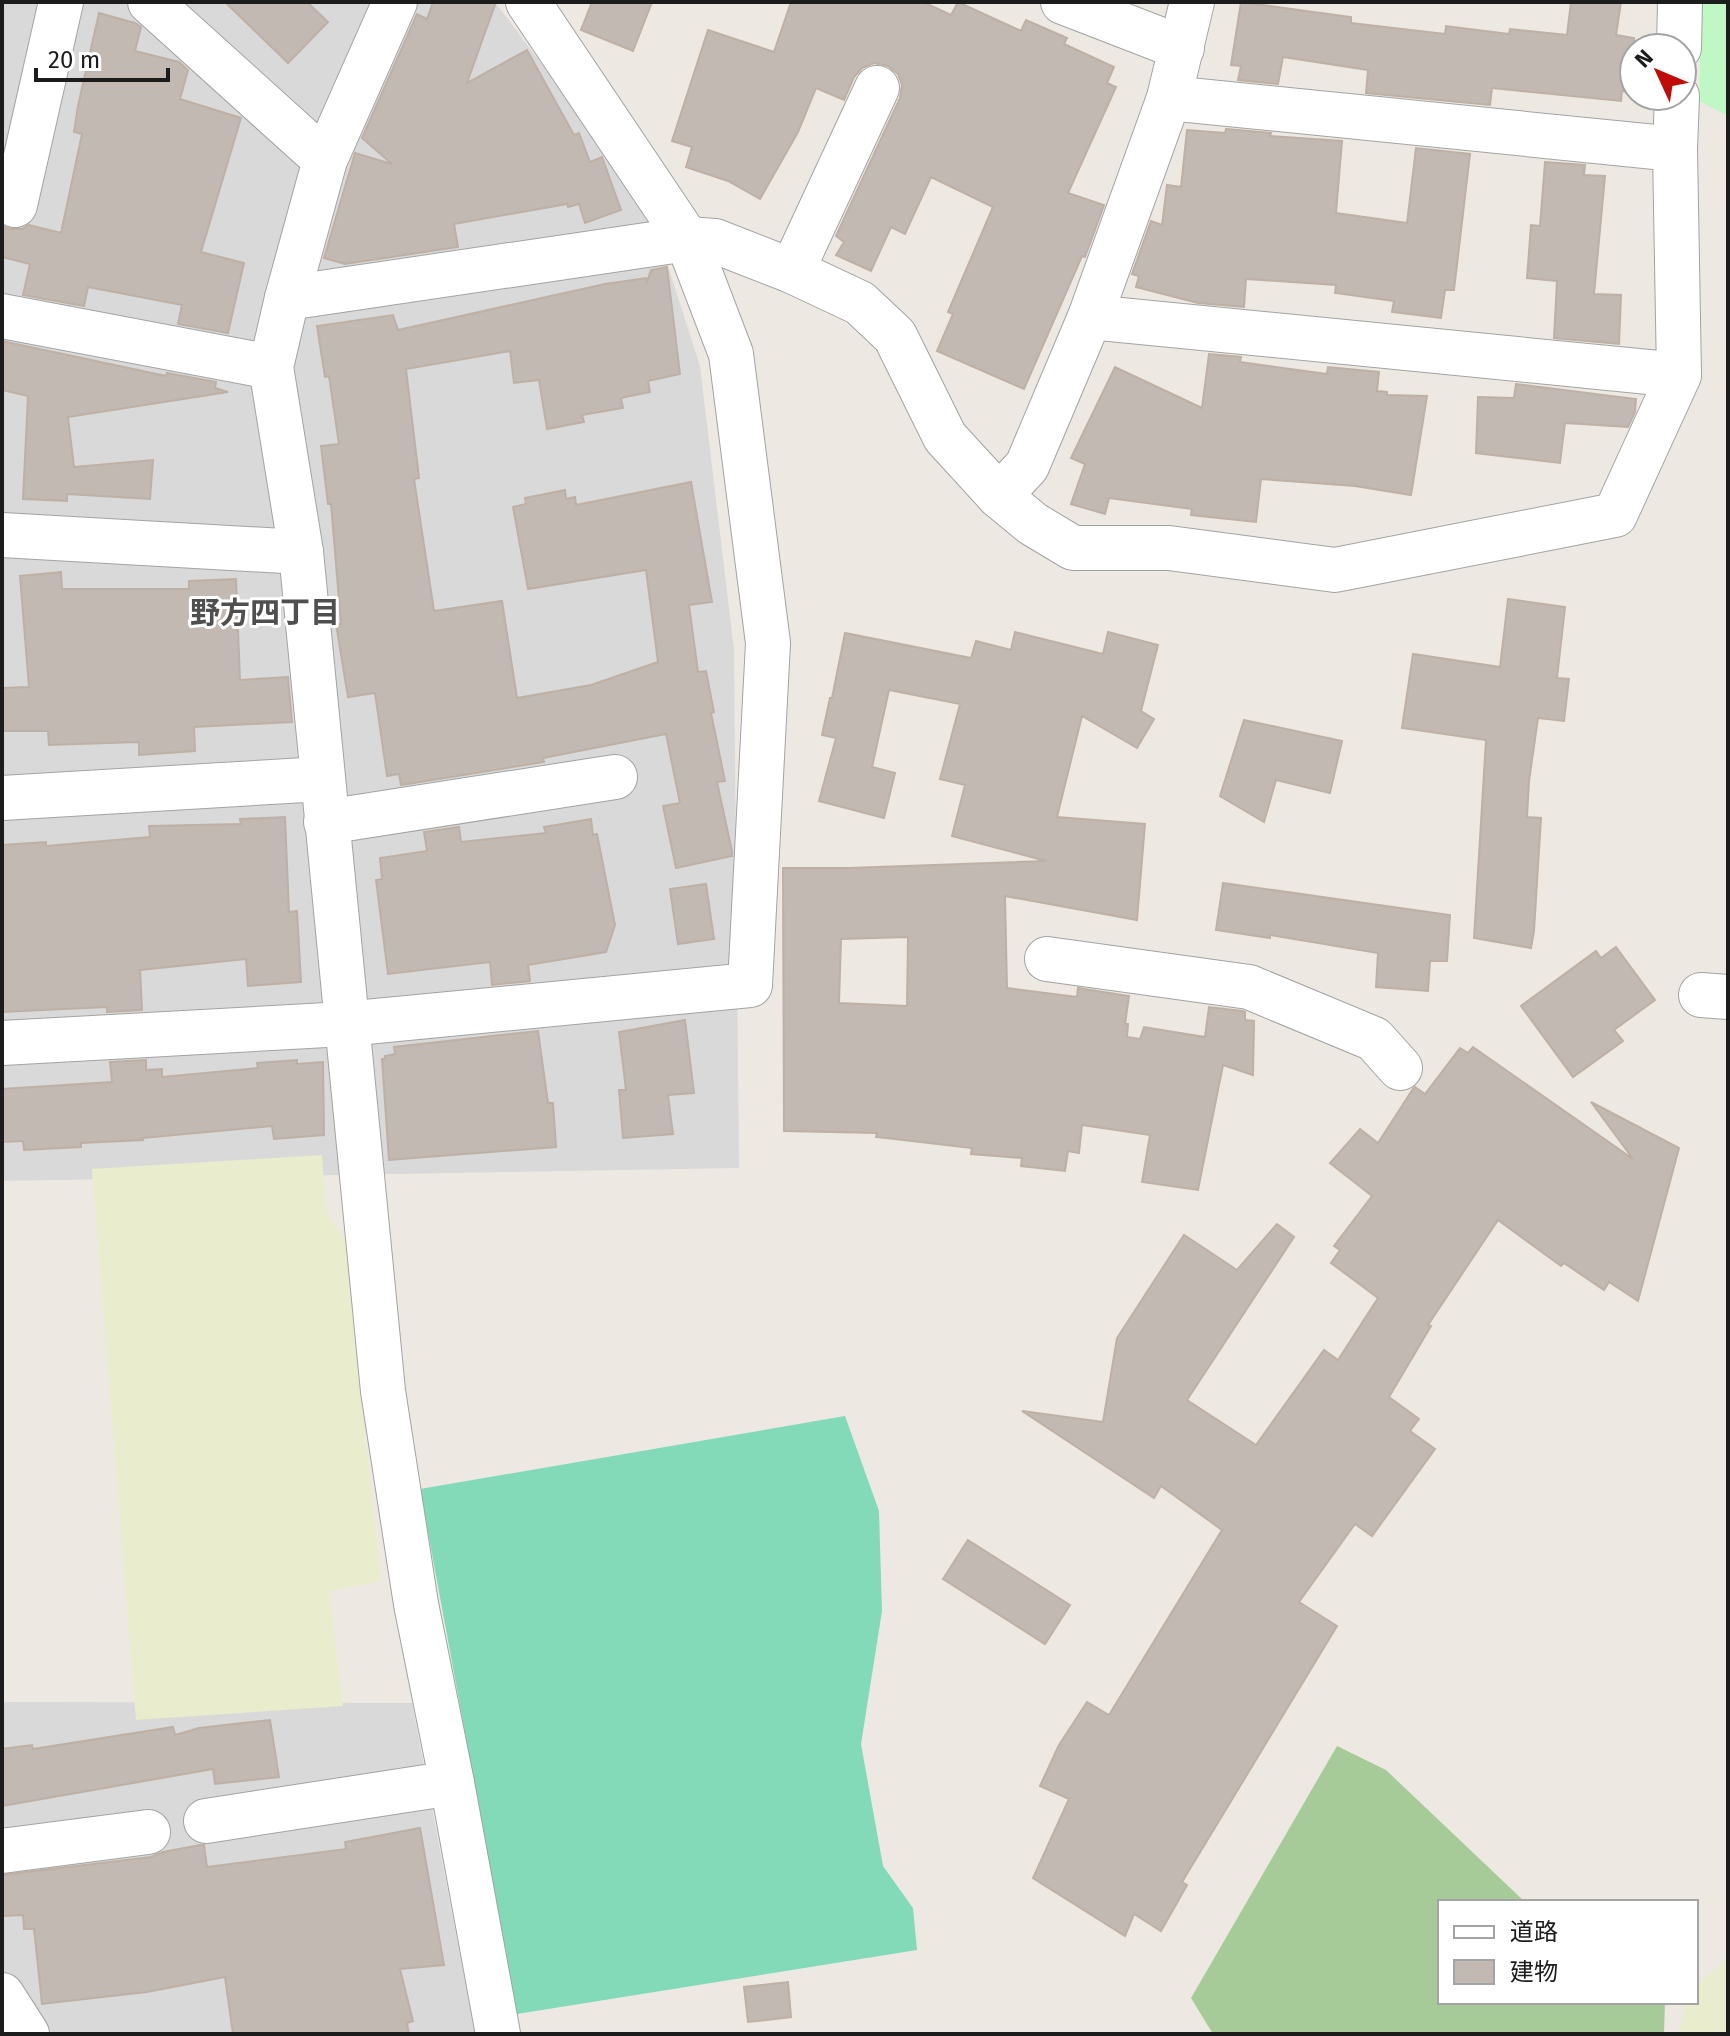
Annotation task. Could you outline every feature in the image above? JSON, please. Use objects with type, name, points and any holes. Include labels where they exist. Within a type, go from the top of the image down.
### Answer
[{"type":"street","points":[[15,205],[61,2]]},
{"type":"street","points":[[150,2],[325,160]]},
{"type":"street","points":[[395,2],[325,160],[271,367],[301,552],[383,1391],[416,1604],[498,2034]]},
{"type":"street","points":[[2,1043],[345,1024],[750,985],[768,643],[731,354],[687,239],[528,2]]},
{"type":"street","points":[[1063,2],[1182,48]]},
{"type":"street","points":[[999,496],[1027,466],[1090,317],[1169,98],[1192,2]]},
{"type":"street","points":[[1679,32],[1680,2]]},
{"type":"street","points":[[792,271],[877,88]]},
{"type":"street","points":[[1169,98],[1675,149]]},
{"type":"street","points":[[287,298],[687,239],[715,241],[792,271],[860,303],[895,336],[945,437],[999,496],[1033,524],[1073,548],[1169,548],[1335,570],[1615,515],[1679,375],[1676,112]]},
{"type":"street","points":[[2,316],[271,367]]},
{"type":"street","points":[[1090,317],[1679,375]]},
{"type":"street","points":[[2,535],[301,552]]},
{"type":"street","points":[[326,822],[615,777]]},
{"type":"street","points":[[2,798],[322,779]]},
{"type":"street","points":[[1047,959],[1249,987],[1374,1039],[1400,1068]]},
{"type":"street","points":[[206,1821],[452,1783]]},
{"type":"street","points":[[2,1851],[148,1832]]},
{"type":"street","points":[[2,1995],[27,2034]]},
{"type":"shaded area","points":[[2,2],[495,2],[649,207],[700,366],[734,650],[739,1168],[2,1181]]},
{"type":"shaded area","points":[[2,1702],[412,1703],[475,2034],[2,2034]]},
{"type":"green space","points":[[1702,2],[1728,2],[1728,116],[1699,101]]},
{"type":"green space","points":[[322,1155],[326,1213],[345,1240],[381,1581],[329,1591],[343,1706],[136,1720],[92,1169]]},
{"type":"green space","points":[[845,1416],[879,1511],[882,1611],[861,1744],[883,1866],[913,1908],[917,1950],[517,2014],[420,1489]]},
{"type":"green space","points":[[1337,1746],[1386,1770],[1523,1900],[1438,1900],[1438,2004],[1665,2004],[1664,2034],[1213,2034],[1191,1998]]},
{"type":"green space","points":[[1728,1957],[1728,2034],[1679,2034],[1686,2004],[1698,2004],[1698,1985]]},
{"type":"building","points":[[225,2],[307,2],[328,22],[288,63]]},
{"type":"building","points":[[433,2],[496,2],[467,83],[527,50],[574,135],[579,133],[590,162],[602,157],[621,210],[585,223],[579,204],[568,207],[567,204],[454,224],[458,247],[345,264],[324,258],[355,153],[392,164],[362,138],[417,14],[427,19]]},
{"type":"building","points":[[592,2],[652,2],[633,51],[581,30]]},
{"type":"building","points":[[791,2],[923,2],[951,15],[958,2],[1021,31],[1026,20],[1067,38],[1064,44],[1114,67],[1107,83],[1116,87],[1068,193],[1104,205],[1085,257],[1082,256],[1024,389],[937,351],[953,314],[948,312],[993,207],[931,177],[905,234],[891,227],[871,271],[836,255],[844,242],[836,236],[900,98],[902,85],[898,74],[888,66],[874,63],[862,68],[854,77],[844,100],[816,88],[798,132],[760,199],[728,181],[686,167],[692,147],[672,141],[708,30],[774,52]]},
{"type":"building","points":[[1241,2],[1351,17],[1351,23],[1445,34],[1446,26],[1509,34],[1510,29],[1567,35],[1571,2],[1621,2],[1616,35],[1618,101],[1492,88],[1490,105],[1366,93],[1368,70],[1283,57],[1278,84],[1238,80],[1241,66],[1231,65]]},
{"type":"building","points":[[99,13],[141,27],[135,51],[179,62],[188,70],[180,99],[241,118],[201,252],[244,263],[228,333],[178,324],[182,305],[88,287],[84,306],[23,295],[30,264],[2,257],[2,226],[22,229],[29,225],[61,233],[82,134],[74,132],[78,106]]},
{"type":"building","points":[[1226,129],[1271,133],[1270,136],[1342,141],[1336,213],[1407,223],[1416,148],[1470,154],[1454,290],[1445,290],[1441,318],[1392,312],[1394,301],[1335,293],[1336,285],[1246,279],[1244,307],[1198,303],[1136,287],[1139,276],[1132,274],[1151,221],[1162,225],[1167,185],[1181,187],[1187,130],[1225,133]]},
{"type":"building","points":[[1545,162],[1585,165],[1584,175],[1605,176],[1594,294],[1621,295],[1619,344],[1554,338],[1557,281],[1527,278],[1531,225],[1540,226]]},
{"type":"building","points":[[667,267],[680,374],[648,381],[650,392],[621,398],[623,408],[582,415],[584,422],[547,429],[539,380],[514,383],[510,351],[406,369],[419,478],[414,479],[434,611],[502,601],[517,698],[591,685],[658,662],[646,570],[528,589],[513,507],[526,504],[525,498],[565,490],[566,499],[575,497],[576,505],[691,482],[712,602],[689,605],[698,672],[706,671],[714,712],[711,713],[725,781],[717,782],[732,856],[676,868],[663,806],[680,803],[666,734],[543,758],[544,762],[401,785],[399,774],[387,776],[375,693],[348,697],[336,624],[341,624],[331,504],[328,504],[321,446],[339,444],[329,376],[325,377],[317,326],[393,315],[398,330],[605,284],[646,278],[647,282],[651,270]]},
{"type":"building","points":[[2,341],[166,376],[167,373],[216,382],[215,388],[228,392],[68,417],[74,467],[153,460],[150,499],[67,494],[67,501],[23,499],[28,396],[2,390]]},
{"type":"building","points":[[1209,354],[1241,357],[1240,362],[1327,374],[1328,367],[1379,372],[1377,391],[1387,392],[1387,395],[1427,396],[1411,495],[1355,486],[1261,479],[1256,522],[1191,515],[1192,509],[1109,498],[1105,514],[1071,504],[1085,464],[1071,458],[1115,367],[1202,408]]},
{"type":"building","points":[[1516,384],[1636,399],[1635,412],[1628,427],[1565,423],[1560,463],[1476,453],[1478,397],[1514,398]]},
{"type":"building","points":[[61,572],[62,589],[189,589],[189,581],[236,579],[240,680],[288,677],[292,722],[194,727],[195,751],[139,755],[139,742],[49,745],[48,731],[2,731],[2,688],[29,687],[20,576]]},
{"type":"building","points":[[1508,599],[1565,607],[1557,678],[1569,679],[1564,721],[1538,718],[1529,781],[1527,817],[1541,818],[1531,948],[1474,938],[1486,740],[1402,728],[1413,654],[1500,667]]},
{"type":"building","points":[[1015,632],[1103,654],[1108,632],[1158,645],[1141,711],[1154,719],[1137,748],[1082,716],[1057,817],[1145,824],[1137,920],[1005,896],[1007,988],[1077,997],[1078,988],[1129,996],[1125,1024],[1128,1024],[1127,1037],[1140,1039],[1144,1027],[1205,1037],[1209,1007],[1242,1011],[1245,1012],[1245,1020],[1254,1021],[1253,1075],[1223,1065],[1198,1190],[1142,1182],[1150,1135],[1082,1125],[1079,1153],[1068,1151],[1065,1171],[1021,1166],[1022,1158],[971,1154],[972,1148],[876,1137],[877,1133],[784,1131],[783,868],[1046,861],[952,836],[965,785],[940,779],[960,704],[889,690],[872,767],[895,773],[884,818],[819,801],[836,738],[822,735],[845,633],[971,658],[976,641],[1011,650]],"holes":[[[908,937],[907,1006],[839,1003],[841,939]]]},
{"type":"building","points":[[1244,720],[1342,741],[1330,793],[1276,780],[1264,822],[1220,796]]},
{"type":"building","points":[[285,817],[289,912],[297,911],[301,982],[248,986],[246,959],[140,970],[142,1010],[107,1012],[107,1007],[2,1012],[2,845],[46,842],[46,846],[150,837],[149,826],[241,824],[240,819]]},
{"type":"building","points":[[591,819],[593,835],[597,834],[615,925],[606,952],[528,965],[530,981],[492,985],[490,962],[388,974],[376,880],[382,879],[380,858],[427,851],[424,832],[459,827],[461,842],[546,833],[544,827]]},
{"type":"building","points":[[1223,883],[1450,915],[1447,961],[1430,961],[1428,991],[1376,987],[1378,953],[1270,935],[1270,938],[1216,930]]},
{"type":"building","points":[[706,884],[714,939],[678,944],[670,889]]},
{"type":"building","points":[[1616,947],[1655,1000],[1614,1030],[1623,1041],[1573,1077],[1521,1006],[1596,951],[1601,958]]},
{"type":"building","points":[[685,1020],[694,1093],[668,1095],[673,1134],[623,1138],[619,1090],[626,1090],[619,1032]]},
{"type":"building","points":[[538,1031],[548,1103],[553,1103],[556,1147],[389,1160],[382,1059],[395,1054],[394,1047]]},
{"type":"building","points":[[1473,1047],[1633,1159],[1591,1102],[1679,1148],[1638,1301],[1609,1282],[1604,1290],[1564,1263],[1561,1266],[1498,1220],[1428,1325],[1431,1326],[1389,1397],[1419,1419],[1410,1431],[1435,1449],[1372,1536],[1355,1524],[1299,1602],[1337,1626],[1182,1882],[1187,1885],[1161,1931],[1134,1914],[1125,1936],[1033,1878],[1069,1799],[1040,1786],[1059,1745],[1087,1702],[1109,1715],[1222,1530],[1161,1486],[1154,1498],[1022,1411],[1103,1422],[1117,1338],[1184,1235],[1237,1270],[1277,1224],[1294,1237],[1187,1400],[1256,1445],[1324,1350],[1338,1360],[1378,1298],[1331,1263],[1340,1250],[1334,1246],[1372,1196],[1330,1163],[1360,1129],[1378,1143],[1413,1089],[1415,1087],[1425,1094],[1460,1048],[1468,1053]]},
{"type":"building","points":[[146,1060],[146,1070],[162,1069],[162,1077],[258,1068],[257,1063],[323,1062],[324,1135],[274,1139],[272,1126],[143,1140],[81,1143],[81,1147],[24,1150],[23,1141],[2,1142],[2,1089],[112,1082],[110,1062]]},
{"type":"building","points":[[968,1540],[1070,1605],[1045,1644],[943,1579]]},
{"type":"building","points":[[270,1720],[279,1777],[215,1784],[213,1769],[2,1806],[2,1749],[32,1745],[33,1749],[173,1727],[175,1735],[199,1728]]},
{"type":"building","points":[[420,1828],[444,1965],[400,1969],[413,2021],[407,2023],[409,2034],[233,2034],[225,1977],[147,1992],[42,2004],[34,1929],[24,1929],[23,1915],[2,1916],[2,1875],[151,1857],[200,1845],[204,1845],[207,1867],[346,1849],[345,1842]]},
{"type":"building","points":[[788,1982],[791,2017],[748,2022],[744,1987]]},
{"type":"district","name":"野方四丁目","points":[[265,613]]}]
